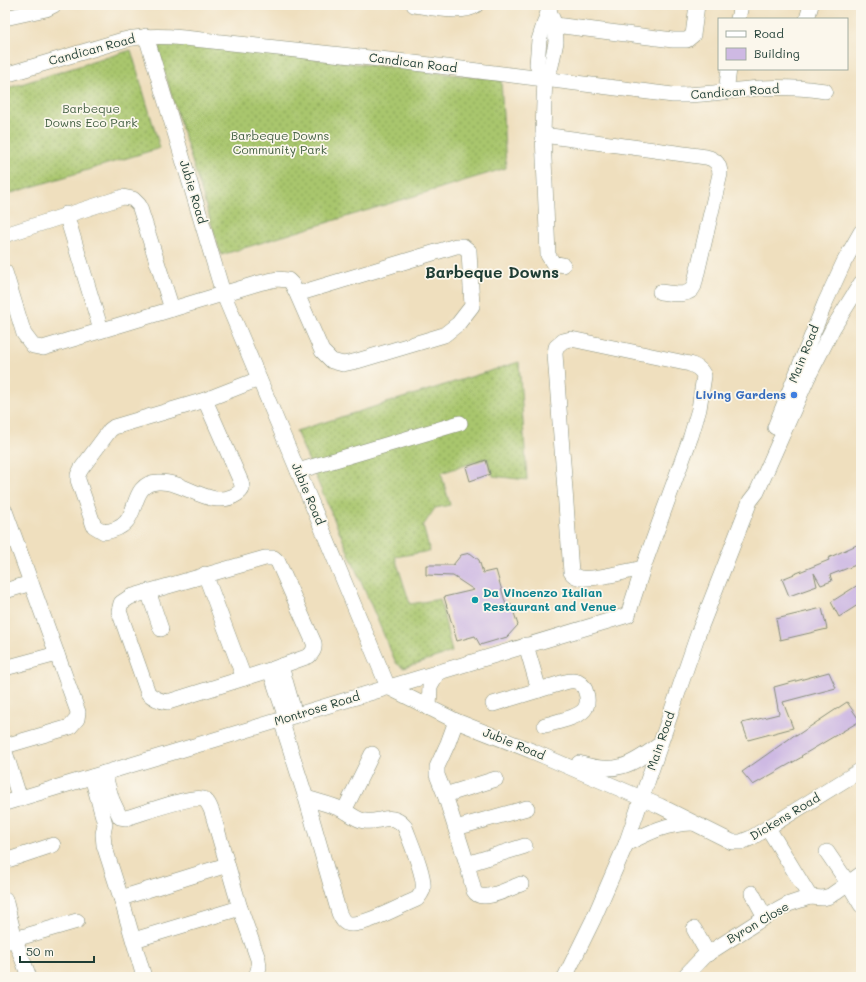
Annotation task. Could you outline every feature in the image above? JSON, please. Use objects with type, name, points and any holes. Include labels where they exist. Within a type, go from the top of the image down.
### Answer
[{"type":"street","points":[[5,18],[46,9],[54,5]]},
{"type":"street","points":[[414,5],[459,10],[474,7],[476,5]]},
{"type":"street","points":[[555,25],[673,40],[687,40],[693,35],[697,5]]},
{"type":"street","points":[[738,18],[741,5]]},
{"type":"street","points":[[807,18],[811,5]]},
{"type":"street","points":[[550,8],[555,25],[556,42],[551,66],[546,79],[543,135],[548,255],[553,263],[563,265]]},
{"type":"street","points":[[546,79],[537,64],[539,40],[550,8]]},
{"type":"street","name":"Candican Road","points":[[5,75],[123,40],[146,36],[170,36],[398,61],[673,95],[695,96],[760,88],[801,88],[825,91]]},
{"type":"street","name":"Jubie Road","points":[[146,36],[223,294],[388,687],[456,721],[532,751],[642,798]]},
{"type":"street","points":[[726,92],[729,70]]},
{"type":"street","points":[[543,135],[706,157],[714,160],[718,164],[720,174],[694,286],[692,290],[686,293],[660,292]]},
{"type":"street","points":[[5,235],[66,214],[123,197],[129,197],[137,200],[140,205],[172,308]]},
{"type":"street","points":[[66,214],[101,330]]},
{"type":"street","name":"Main Road","points":[[750,502],[750,490],[825,303],[844,262],[861,232]]},
{"type":"street","points":[[5,272],[24,334],[32,346],[43,348],[259,283],[277,279],[288,280],[292,284],[297,294],[325,355],[328,359],[342,364],[358,361],[444,335],[458,324],[469,312],[472,306],[469,251],[463,246],[456,246],[297,294]]},
{"type":"street","name":"Main Road","points":[[565,977],[593,920],[626,844],[698,634],[750,502],[757,492],[808,377],[832,328],[861,283]]},
{"type":"street","points":[[571,339],[690,364],[698,367],[704,376],[699,409],[691,436],[643,568],[586,578],[576,577],[571,572],[555,354],[556,347],[566,340],[571,339]]},
{"type":"street","points":[[205,400],[241,482],[243,488],[241,492],[233,497],[217,500],[176,484],[164,481],[155,482],[141,490],[137,496],[132,513],[126,522],[117,528],[104,532],[94,526],[78,480],[78,475],[110,430],[114,427],[205,400],[259,379]]},
{"type":"street","points":[[298,471],[460,423]]},
{"type":"street","points":[[5,512],[78,712],[77,718],[70,727],[5,746]]},
{"type":"street","points":[[266,558],[274,558],[278,562],[315,646],[309,656],[276,668],[168,702],[161,702],[148,693],[119,611],[121,603],[126,598],[205,574],[266,558]]},
{"type":"street","name":"Montrose Road","points":[[10,798],[98,775],[628,615],[643,568]]},
{"type":"street","points":[[205,574],[244,678]]},
{"type":"street","points":[[5,591],[31,583]]},
{"type":"street","points":[[148,591],[161,629]]},
{"type":"street","points":[[526,645],[539,690]]},
{"type":"street","points":[[5,668],[57,654]]},
{"type":"street","points":[[276,668],[306,798],[339,913],[343,921],[347,924],[363,923],[417,899],[423,890],[423,881],[405,827],[401,822],[395,819],[385,818],[364,820],[344,811],[306,798]]},
{"type":"street","points":[[429,708],[430,686],[438,672]]},
{"type":"street","points":[[492,704],[572,681],[582,685],[586,692],[587,705],[584,710],[578,715],[546,725]]},
{"type":"street","points":[[456,721],[437,767],[437,775],[456,828],[474,891],[479,896],[489,896],[521,884]]},
{"type":"street","points":[[532,751],[549,754],[594,768],[614,768],[626,766],[637,761],[659,745]]},
{"type":"street","points":[[5,752],[10,798]]},
{"type":"street","points":[[344,811],[372,754]]},
{"type":"street","name":"Dickens Road","points":[[642,798],[729,842],[734,843],[751,838],[861,770]]},
{"type":"street","points":[[98,775],[120,817],[126,818],[192,799],[204,799],[208,803],[212,812],[240,908],[258,959],[259,967],[256,977]]},
{"type":"street","points":[[98,775],[106,824],[102,834],[104,845],[144,977]]},
{"type":"street","points":[[445,795],[496,779]]},
{"type":"street","points":[[456,828],[527,808]]},
{"type":"street","points":[[626,844],[661,827],[679,823],[694,823]]},
{"type":"street","points":[[768,828],[810,897]]},
{"type":"street","points":[[5,861],[53,845]]},
{"type":"street","points":[[467,864],[525,846]]},
{"type":"street","points":[[827,852],[848,882],[861,905]]},
{"type":"street","points":[[121,898],[227,865]]},
{"type":"street","name":"Byron Close","points":[[684,977],[708,954],[765,917],[789,904],[810,897],[823,898],[830,896],[861,874]]},
{"type":"street","points":[[752,893],[765,917]]},
{"type":"street","points":[[5,899],[10,940],[29,977]]},
{"type":"street","points":[[134,940],[240,908]]},
{"type":"street","points":[[10,940],[77,921]]},
{"type":"street","points":[[694,929],[708,954]]},
{"type":"green space","name":"Barbeque Downs Community Park","points":[[166,42],[501,80],[506,168],[221,255],[159,54],[160,46]]},
{"type":"green space","name":"Barbeque Downs Eco Park","points":[[131,50],[160,148],[5,195],[5,89]]},
{"type":"green space","points":[[519,362],[527,480],[493,476],[487,458],[441,473],[450,505],[435,508],[423,526],[430,551],[395,557],[410,604],[440,599],[452,652],[403,668],[396,663],[296,431]]},
{"type":"building","points":[[486,460],[490,474],[470,481],[466,467]]},
{"type":"building","points":[[861,543],[861,563],[830,575],[832,581],[821,585],[814,573],[817,586],[789,596],[782,579],[829,560],[828,558]]},
{"type":"building","name":"Da Vincenzo Italian Restaurant and Venue","points":[[470,553],[479,560],[483,573],[496,570],[506,605],[511,604],[518,625],[507,637],[480,645],[475,636],[457,641],[444,597],[474,590],[453,576],[426,575],[426,565],[453,565],[461,555]]},
{"type":"building","points":[[861,583],[861,603],[839,617],[831,602]]},
{"type":"building","points":[[822,608],[827,629],[780,640],[776,619]]},
{"type":"building","points":[[829,672],[836,688],[783,702],[793,728],[748,740],[742,723],[779,714],[774,687]]},
{"type":"building","points":[[847,702],[860,721],[753,785],[742,772],[796,734],[796,736]]},
{"type":"place","name":"Living Gardens","points":[[794,395]]},
{"type":"place","name":"Da Vincenzo Italian Restaurant and Venue","points":[[475,600]]},
{"type":"district","name":"Barbeque Downs","points":[[492,272]]}]
